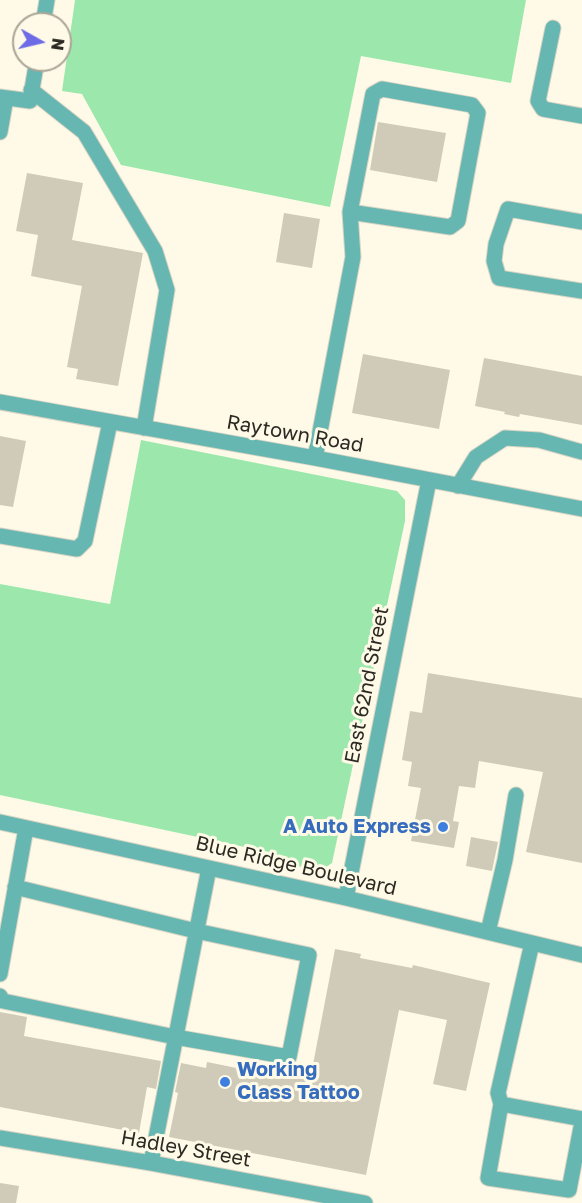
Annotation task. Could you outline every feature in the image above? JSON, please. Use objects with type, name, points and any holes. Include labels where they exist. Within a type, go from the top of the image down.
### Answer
[{"type":"street","points":[[553,28],[538,101],[543,109],[582,116]]},
{"type":"street","points":[[0,132],[3,97],[30,101],[35,72]]},
{"type":"street","points":[[315,458],[353,257],[350,212],[373,94],[382,89],[472,105],[478,113],[458,221],[450,227],[350,212]]},
{"type":"street","points":[[32,90],[84,132],[156,251],[168,290],[144,428]]},
{"type":"street","points":[[582,222],[508,209],[496,244],[494,261],[499,278],[582,291]]},
{"type":"street","name":"Raytown Road","points":[[0,402],[315,458],[582,509]]},
{"type":"street","points":[[0,536],[77,549],[85,541],[110,422]]},
{"type":"street","points":[[458,486],[476,457],[505,438],[539,440],[582,452]]},
{"type":"street","name":"East 62nd Street","points":[[346,898],[429,480]]},
{"type":"street","points":[[488,932],[505,860],[516,795]]},
{"type":"street","name":"Blue Ridge Boulevard","points":[[0,822],[346,898],[582,955]]},
{"type":"street","points":[[0,974],[26,828]]},
{"type":"street","points":[[150,1163],[209,868]]},
{"type":"street","points":[[0,996],[3,1001],[289,1058],[309,954],[196,931],[15,887]]},
{"type":"street","points":[[501,1104],[582,1120],[569,1190],[488,1178],[501,1104],[498,1093],[532,943]]},
{"type":"street","name":"Hadley Street","points":[[0,1138],[365,1203]]},
{"type":"green space","points":[[75,0],[526,0],[511,83],[361,56],[330,207],[121,165],[82,94],[62,91],[65,72],[72,72],[72,21]]},
{"type":"green space","points":[[141,440],[397,491],[405,500],[405,521],[332,863],[322,870],[309,871],[273,853],[0,795],[0,584],[110,604]]},
{"type":"building","points":[[378,122],[446,133],[437,182],[370,170]]},
{"type":"building","points":[[27,173],[83,183],[72,240],[143,253],[118,386],[76,379],[78,369],[67,367],[82,286],[31,276],[38,235],[16,231]]},
{"type":"building","points":[[284,213],[320,219],[312,268],[276,262]]},
{"type":"building","points":[[363,354],[450,370],[439,429],[352,413]]},
{"type":"building","points":[[484,358],[582,376],[582,425],[520,414],[519,417],[475,406]]},
{"type":"building","points":[[0,436],[26,441],[13,507],[0,505]]},
{"type":"building","points":[[428,673],[582,698],[582,863],[526,852],[543,772],[479,761],[475,788],[459,786],[453,821],[459,822],[454,848],[411,841],[421,788],[408,786],[412,762],[402,760],[410,711],[422,713]]},
{"type":"building","points":[[471,837],[498,842],[492,871],[466,866]]},
{"type":"building","points":[[335,949],[361,954],[360,958],[412,968],[413,965],[490,983],[466,1091],[433,1084],[447,1020],[399,1010],[366,1175],[169,1137],[178,1093],[175,1092],[181,1063],[206,1068],[207,1062],[271,1075],[272,1067],[311,1075]]},
{"type":"building","points":[[0,1012],[27,1017],[24,1036],[161,1061],[156,1089],[147,1087],[139,1133],[0,1107]]},
{"type":"building","points":[[0,1183],[19,1186],[16,1203],[0,1203]]},
{"type":"place","name":"A Auto Express","points":[[443,827]]},
{"type":"place","name":"Working Class Tattoo","points":[[225,1082]]}]
